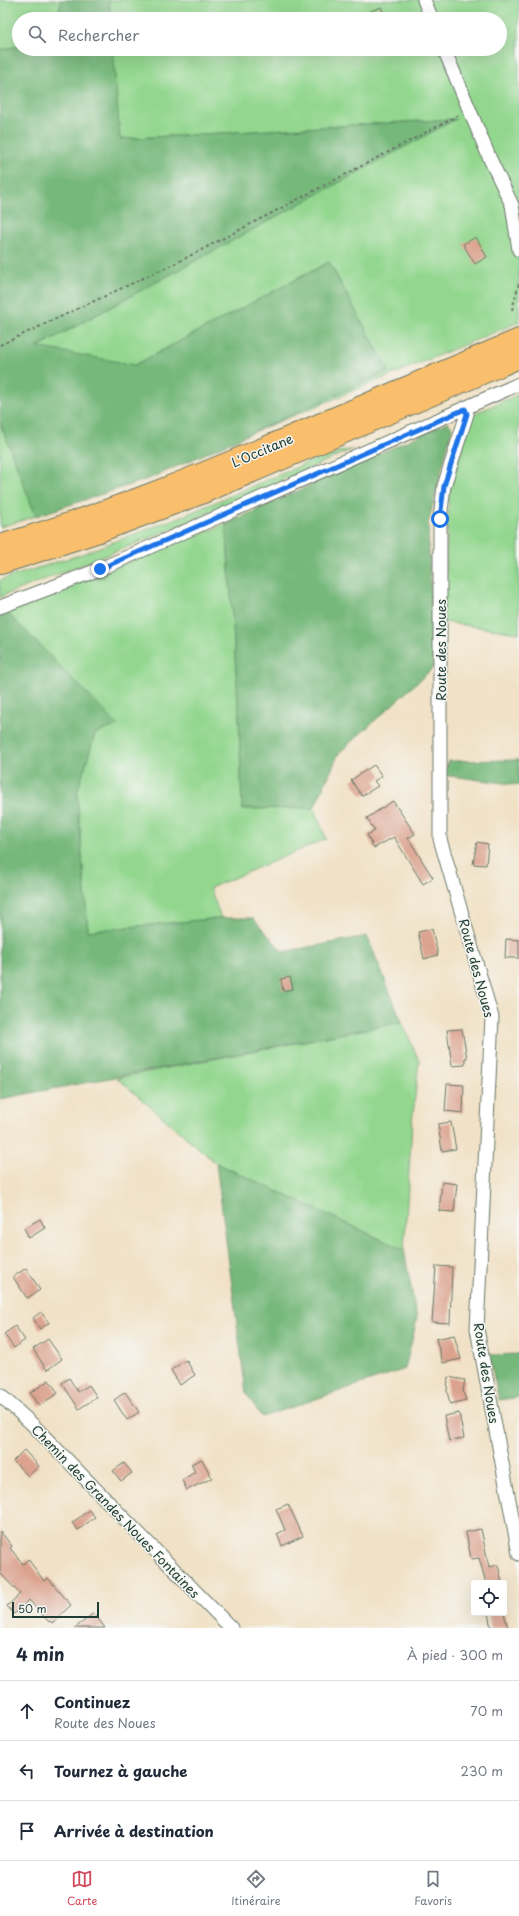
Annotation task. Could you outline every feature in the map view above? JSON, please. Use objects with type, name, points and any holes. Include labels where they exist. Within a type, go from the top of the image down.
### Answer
[{"type":"highway","name":"L'Occitane","points":[[0,546],[141,499],[210,472],[519,340]]},
{"type":"highway","name":"L'Occitane","points":[[0,563],[99,532],[201,493],[519,357]]},
{"type":"street","points":[[424,0],[429,12]]},
{"type":"street","points":[[447,56],[490,159],[512,205],[519,250]]},
{"type":"street","points":[[0,607],[100,569],[519,384]]},
{"type":"street","name":"Route des Noues","points":[[465,409],[467,414],[444,486],[440,519],[440,839],[492,1018],[477,1329],[519,1554]]},
{"type":"street","name":"Chemin des Grandes Noues Fontaines","points":[[0,1395],[32,1424],[231,1628]]},
{"type":"path","points":[[0,345],[180,261],[469,110]]},
{"type":"path","points":[[512,310],[519,283]]},
{"type":"green space","points":[[0,0],[61,0],[59,12],[12,12],[12,47],[0,50]]},
{"type":"green space","points":[[61,0],[109,0],[110,12],[59,12]]},
{"type":"green space","points":[[109,0],[519,0],[519,322],[223,445],[388,371],[329,262],[135,365],[36,348],[455,119],[119,139],[113,56],[507,56],[507,12],[110,12]]},
{"type":"green space","points":[[12,47],[12,56],[114,56],[120,139],[456,119],[37,347],[135,365],[329,262],[389,371],[151,478],[36,516],[0,422],[0,50]]},
{"type":"green space","points":[[519,394],[519,633],[443,622],[449,495],[471,415]]},
{"type":"green space","points":[[0,422],[36,516],[0,527]]},
{"type":"green space","points":[[448,422],[452,428],[428,524],[433,668],[339,753],[314,808],[242,809],[239,715],[226,524]]},
{"type":"green space","points":[[353,449],[160,534],[0,597],[0,580],[79,555],[190,513],[328,454]]},
{"type":"green space","points":[[226,524],[239,715],[242,809],[314,808],[326,839],[210,888],[221,918],[88,931],[77,793],[95,734],[117,725],[5,610]]},
{"type":"green space","points":[[5,610],[118,725],[95,734],[77,793],[88,931],[221,918],[253,918],[283,952],[367,936],[402,1022],[0,1099],[0,611]]},
{"type":"green space","points":[[519,760],[519,785],[443,775],[449,761]]},
{"type":"green space","points":[[402,1022],[419,1061],[412,1123],[404,1250],[216,1163],[117,1078]]},
{"type":"green space","points":[[216,1163],[404,1250],[417,1319],[405,1369],[262,1417],[246,1393]]},
{"type":"green space","points":[[519,1354],[519,1397],[499,1400],[489,1355]]},
{"type":"building","points":[[381,7],[383,12],[369,12]]},
{"type":"building","points":[[476,237],[487,257],[475,264],[463,244]]},
{"type":"building","points":[[374,765],[382,776],[374,781],[378,786],[362,796],[351,780]]},
{"type":"building","points":[[393,801],[415,834],[408,838],[433,878],[423,884],[394,837],[374,848],[367,835],[375,831],[367,818]]},
{"type":"building","points":[[477,842],[488,844],[486,865],[473,864]]},
{"type":"building","points":[[432,929],[438,955],[424,959],[418,932]]},
{"type":"building","points":[[506,939],[519,940],[519,958],[505,958]]},
{"type":"building","points":[[290,977],[293,989],[283,991],[281,979]]},
{"type":"building","points":[[462,1029],[467,1058],[465,1058],[465,1065],[452,1066],[447,1030]]},
{"type":"building","points":[[447,1084],[464,1085],[463,1113],[445,1111]]},
{"type":"building","points":[[451,1122],[456,1149],[442,1151],[438,1124]]},
{"type":"building","points":[[442,1182],[457,1184],[454,1212],[439,1211]]},
{"type":"building","points":[[40,1219],[45,1228],[29,1238],[24,1228]]},
{"type":"building","points":[[436,1266],[452,1267],[450,1323],[432,1322]]},
{"type":"building","points":[[26,1268],[40,1290],[27,1298],[13,1277]]},
{"type":"building","points":[[41,1312],[49,1323],[40,1329],[33,1318]]},
{"type":"building","points":[[15,1326],[25,1340],[14,1348],[4,1334]]},
{"type":"building","points":[[454,1335],[461,1359],[443,1363],[436,1339]]},
{"type":"building","points":[[48,1339],[62,1359],[47,1370],[33,1349]]},
{"type":"building","points":[[186,1360],[195,1375],[180,1385],[171,1370]]},
{"type":"building","points":[[448,1377],[465,1380],[463,1391],[466,1400],[450,1404],[447,1391]]},
{"type":"building","points":[[69,1378],[78,1392],[89,1385],[97,1397],[79,1409],[62,1383]]},
{"type":"building","points":[[49,1380],[58,1393],[39,1406],[30,1393]]},
{"type":"building","points":[[125,1392],[139,1412],[127,1420],[114,1400]]},
{"type":"building","points":[[459,1413],[464,1438],[449,1441],[444,1416]]},
{"type":"building","points":[[24,1450],[39,1466],[28,1476],[13,1461]]},
{"type":"building","points":[[202,1459],[212,1478],[187,1490],[182,1480],[195,1472],[191,1464]]},
{"type":"building","points":[[124,1463],[132,1473],[121,1481],[113,1471]]},
{"type":"building","points":[[288,1504],[303,1536],[282,1546],[277,1534],[285,1530],[276,1509]]},
{"type":"building","points":[[89,1510],[95,1517],[78,1530],[72,1523]]},
{"type":"building","points":[[481,1529],[489,1567],[498,1565],[501,1580],[485,1580],[479,1558],[471,1559],[466,1532]]},
{"type":"building","points":[[0,1531],[12,1546],[10,1548],[23,1564],[28,1559],[44,1581],[48,1578],[71,1605],[52,1623],[50,1621],[49,1622],[29,1600],[14,1614],[7,1606],[20,1594],[0,1573]]},
{"type":"building","points":[[94,1613],[105,1628],[75,1628]]},
{"type":"building","points":[[489,1616],[505,1616],[508,1628],[491,1628]]},
{"type":"route","points":[[100,569],[465,409],[467,414],[444,486],[440,519]]}]
